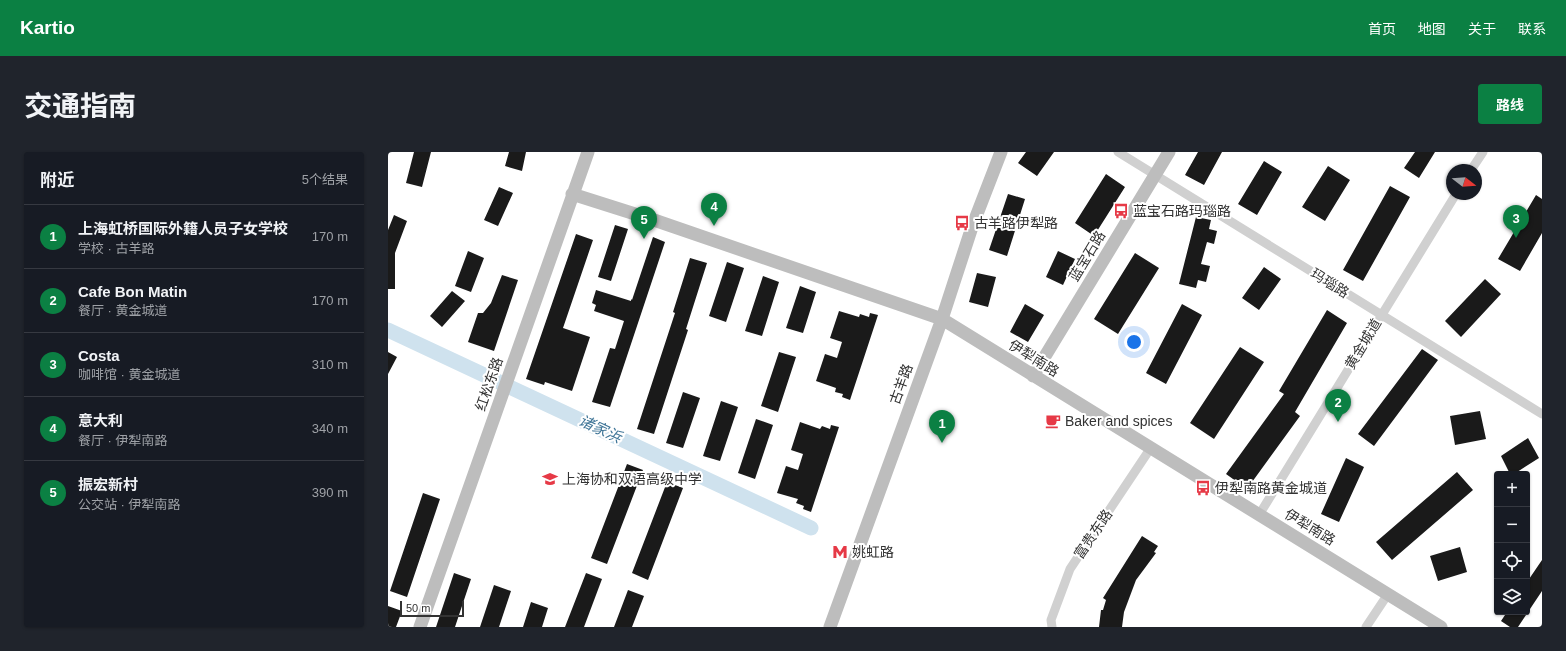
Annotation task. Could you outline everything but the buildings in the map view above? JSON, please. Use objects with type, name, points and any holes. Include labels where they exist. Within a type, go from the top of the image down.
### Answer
[{"type":"street","name":"红松东路","points":[[420,627],[588,152]]},
{"type":"street","name":"古羊路","points":[[830,627],[942,319],[972,227],[1001,152]]},
{"type":"street","name":"玛瑙路","points":[[1118,152],[1542,414]]},
{"type":"street","name":"蓝宝石路","points":[[1033,376],[1169,152]]},
{"type":"street","points":[[1475,164],[1483,152]]},
{"type":"street","name":"伊犁南路","points":[[572,194],[654,220],[942,319],[1150,449],[1441,627]]},
{"type":"street","name":"黄金城道","points":[[1259,515],[1452,200]]},
{"type":"street","name":"富贵东路","points":[[1052,627],[1052,620],[1070,569],[1150,449]]},
{"type":"street","points":[[1366,627],[1388,594]]},
{"type":"waterway","name":"诸家浜","points":[[388,330],[811,528]]},
{"type":"place","name":"蓝宝石路玛瑙路","points":[[1121,211]]},
{"type":"place","name":"古羊路伊犁路","points":[[962,223]]},
{"type":"place","name":"意大利","points":[[714,226]]},
{"type":"place","name":"Costa","points":[[1516,238]]},
{"type":"place","name":"振宏新村","points":[[644,239]]},
{"type":"place","name":"Baker and spices","points":[[1053,421]]},
{"type":"place","name":"Cafe Bon Matin","points":[[1338,422]]},
{"type":"place","name":"上海虹桥国际外籍人员子女学校","points":[[942,443]]},
{"type":"place","name":"上海协和双语高级中学","points":[[550,479]]},
{"type":"place","name":"伊犁南路黄金城道","points":[[1203,488]]},
{"type":"place","name":"姚虹路","points":[[840,552]]}]
